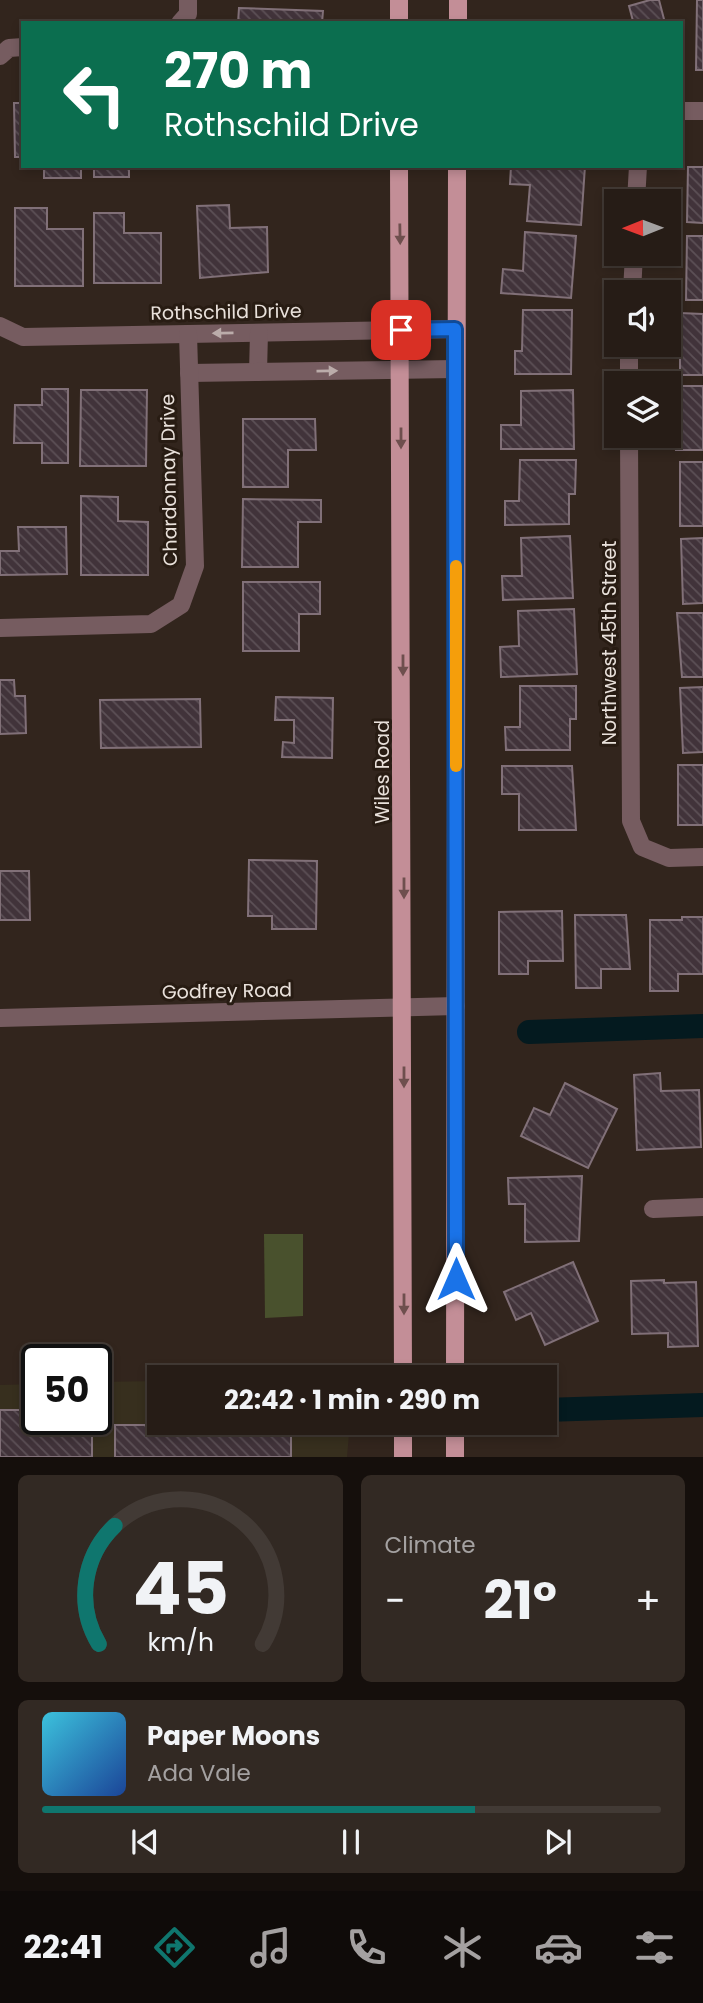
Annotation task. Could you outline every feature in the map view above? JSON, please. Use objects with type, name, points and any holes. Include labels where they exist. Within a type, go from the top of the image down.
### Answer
[{"type":"main road","points":[[399,0],[399,21]]},
{"type":"main road","points":[[458,0],[458,21]]},
{"type":"main road","name":"Wiles Road","points":[[399,168],[404,1008],[403,1365]]},
{"type":"main road","points":[[455,1365],[457,168]]},
{"type":"main road","points":[[402,1457],[403,1435]]},
{"type":"main road","points":[[455,1435],[455,1457]]},
{"type":"street","points":[[182,21],[188,14],[188,0]]},
{"type":"street","points":[[0,56],[9,48],[21,47]]},
{"type":"street","points":[[683,111],[703,111]]},
{"type":"street","points":[[637,189],[638,168]]},
{"type":"street","name":"Rothschild Drive","points":[[0,326],[23,337],[455,329]]},
{"type":"street","points":[[258,333],[258,372]]},
{"type":"street","name":"Chardonnay Drive","points":[[0,628],[151,624],[181,605],[195,566],[188,334]]},
{"type":"street","points":[[189,373],[456,369]]},
{"type":"street","name":"Northwest 45th Street","points":[[629,448],[631,821],[642,847],[669,858],[703,857]]},
{"type":"street","name":"Godfrey Road","points":[[0,1018],[456,1006]]},
{"type":"street","points":[[653,1209],[703,1207]]},
{"type":"shaded area","points":[[147,1381],[147,1435],[349,1435],[347,1457],[0,1457],[0,1385],[21,1384],[21,1435],[112,1435],[112,1382]]},
{"type":"green space","points":[[264,1234],[303,1234],[303,1316],[265,1318]]},
{"type":"building","points":[[659,0],[664,21],[633,21],[629,6]]},
{"type":"building","points":[[697,0],[703,0],[703,70],[696,70]]},
{"type":"building","points":[[239,8],[323,11],[322,21],[238,21]]},
{"type":"building","points":[[14,103],[21,103],[21,157],[15,157]]},
{"type":"building","points":[[688,167],[703,167],[703,223],[687,222]]},
{"type":"building","points":[[44,168],[81,168],[81,178],[44,178]]},
{"type":"building","points":[[94,168],[129,168],[129,177],[94,177]]},
{"type":"building","points":[[511,168],[585,168],[581,225],[527,221],[530,185],[510,184]]},
{"type":"building","points":[[229,205],[230,228],[267,227],[268,272],[200,278],[197,206]]},
{"type":"building","points":[[15,208],[47,208],[47,229],[83,229],[83,286],[15,286]]},
{"type":"building","points":[[94,213],[124,213],[124,233],[161,233],[161,283],[94,283]]},
{"type":"building","points":[[525,232],[576,236],[571,298],[501,293],[503,269],[523,271]]},
{"type":"building","points":[[687,236],[703,236],[703,300],[686,300]]},
{"type":"building","points":[[523,310],[572,310],[571,374],[515,374],[515,351],[522,351]]},
{"type":"building","points":[[681,313],[703,314],[703,375],[681,375]]},
{"type":"building","points":[[681,386],[703,386],[703,450],[676,450],[681,448]]},
{"type":"building","points":[[42,389],[68,389],[68,463],[42,463],[42,443],[14,443],[15,405],[42,405]]},
{"type":"building","points":[[81,390],[147,390],[146,466],[80,466]]},
{"type":"building","points":[[573,390],[574,449],[501,449],[501,425],[521,425],[521,391]]},
{"type":"building","points":[[243,419],[315,419],[316,450],[288,450],[288,487],[243,487]]},
{"type":"building","points":[[520,460],[576,460],[575,494],[569,494],[569,524],[505,525],[505,501],[519,501]]},
{"type":"building","points":[[680,462],[703,462],[703,526],[680,526]]},
{"type":"building","points":[[81,496],[118,497],[118,521],[148,522],[148,575],[81,575]]},
{"type":"building","points":[[243,499],[321,500],[321,522],[298,522],[298,567],[242,567]]},
{"type":"building","points":[[18,527],[66,527],[67,574],[0,575],[0,551],[19,551]]},
{"type":"building","points":[[570,536],[573,598],[503,600],[502,576],[522,576],[521,538]]},
{"type":"building","points":[[703,538],[703,603],[683,604],[681,539]]},
{"type":"building","points":[[243,582],[320,582],[320,614],[299,614],[299,651],[243,651]]},
{"type":"building","points":[[574,609],[577,674],[501,677],[500,647],[519,646],[518,611]]},
{"type":"building","points":[[677,613],[703,613],[703,677],[682,677]]},
{"type":"building","points":[[0,680],[14,680],[15,696],[25,696],[26,733],[0,734]]},
{"type":"building","points":[[520,686],[576,686],[576,719],[570,719],[570,750],[506,750],[505,727],[520,727]]},
{"type":"building","points":[[703,687],[703,752],[683,753],[680,688]]},
{"type":"building","points":[[276,697],[333,698],[332,758],[282,757],[283,742],[294,743],[294,720],[275,720]]},
{"type":"building","points":[[200,699],[201,747],[101,748],[100,700]]},
{"type":"building","points":[[678,765],[703,765],[703,825],[678,825]]},
{"type":"building","points":[[502,766],[572,766],[576,830],[519,830],[519,794],[502,794]]},
{"type":"building","points":[[249,860],[317,861],[316,929],[272,929],[272,916],[248,916]]},
{"type":"building","points":[[0,871],[29,871],[30,920],[0,920]]},
{"type":"building","points":[[562,911],[563,961],[528,961],[528,974],[499,974],[499,912]]},
{"type":"building","points":[[575,915],[626,915],[630,969],[601,969],[601,988],[576,988]]},
{"type":"building","points":[[682,917],[703,917],[703,974],[678,974],[678,991],[650,991],[650,920],[682,920]]},
{"type":"building","points":[[660,1073],[661,1091],[699,1090],[701,1147],[637,1150],[634,1075]]},
{"type":"building","points":[[565,1083],[617,1109],[588,1168],[521,1136],[534,1108],[550,1115]]},
{"type":"building","points":[[582,1176],[579,1241],[525,1242],[525,1204],[509,1204],[508,1178]]},
{"type":"building","points":[[573,1262],[598,1321],[545,1345],[531,1313],[516,1320],[504,1292]]},
{"type":"building","points":[[664,1280],[664,1283],[696,1282],[698,1346],[668,1347],[668,1333],[632,1334],[631,1281]]},
{"type":"building","points":[[0,1410],[21,1410],[21,1435],[92,1435],[92,1457],[0,1457]]},
{"type":"building","points":[[147,1411],[147,1435],[291,1435],[291,1457],[115,1457],[115,1425],[146,1425]]},
{"type":"waterway","points":[[529,1032],[703,1026]]},
{"type":"waterway","points":[[557,1410],[703,1405]]},
{"type":"slow traffic","points":[[456,566],[456,766]]},
{"type":"route","points":[[401,330],[455,329],[456,1279]]}]
